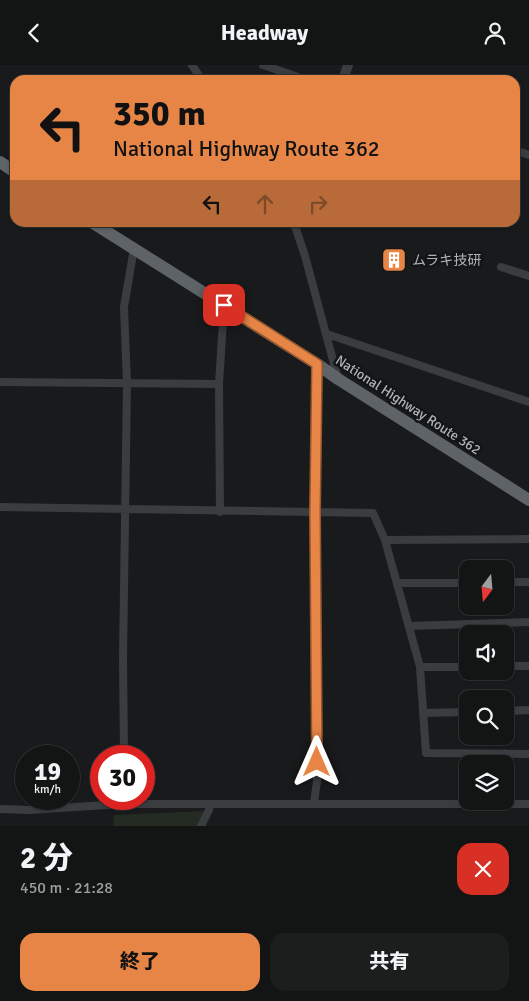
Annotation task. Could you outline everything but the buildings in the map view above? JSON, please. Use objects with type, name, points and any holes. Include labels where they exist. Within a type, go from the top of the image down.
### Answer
[{"type":"highway","name":"National Highway Route 362","points":[[100,227],[529,500]]},
{"type":"street","points":[[263,65],[292,75]]},
{"type":"street","points":[[296,227],[338,379]]},
{"type":"street","points":[[124,745],[127,383],[124,307],[134,248]]},
{"type":"street","points":[[501,267],[529,276]]},
{"type":"street","points":[[220,512],[219,384],[224,305]]},
{"type":"street","points":[[327,334],[529,403]]},
{"type":"street","points":[[314,803],[317,781],[315,513],[317,364]]},
{"type":"street","points":[[0,382],[219,384]]},
{"type":"street","points":[[0,507],[373,513],[385,540],[420,667],[426,753],[529,754]]},
{"type":"street","points":[[385,540],[529,539]]},
{"type":"street","points":[[514,582],[529,582]]},
{"type":"street","points":[[398,583],[459,583]]},
{"type":"street","points":[[409,626],[529,622]]},
{"type":"street","points":[[514,666],[529,666]]},
{"type":"street","points":[[420,667],[459,667]]},
{"type":"street","points":[[514,711],[529,710]]},
{"type":"street","points":[[423,713],[459,712]]},
{"type":"street","points":[[155,802],[210,804],[529,804]]},
{"type":"street","points":[[0,809],[28,810],[90,804]]},
{"type":"street","points":[[201,826],[210,810],[210,804]]},
{"type":"shaded area","points":[[204,811],[197,826],[113,826],[114,815]]},
{"type":"place","name":"ムラキ技研","points":[[394,260]]},
{"type":"route","points":[[224,305],[317,364],[315,513],[317,762]]}]
